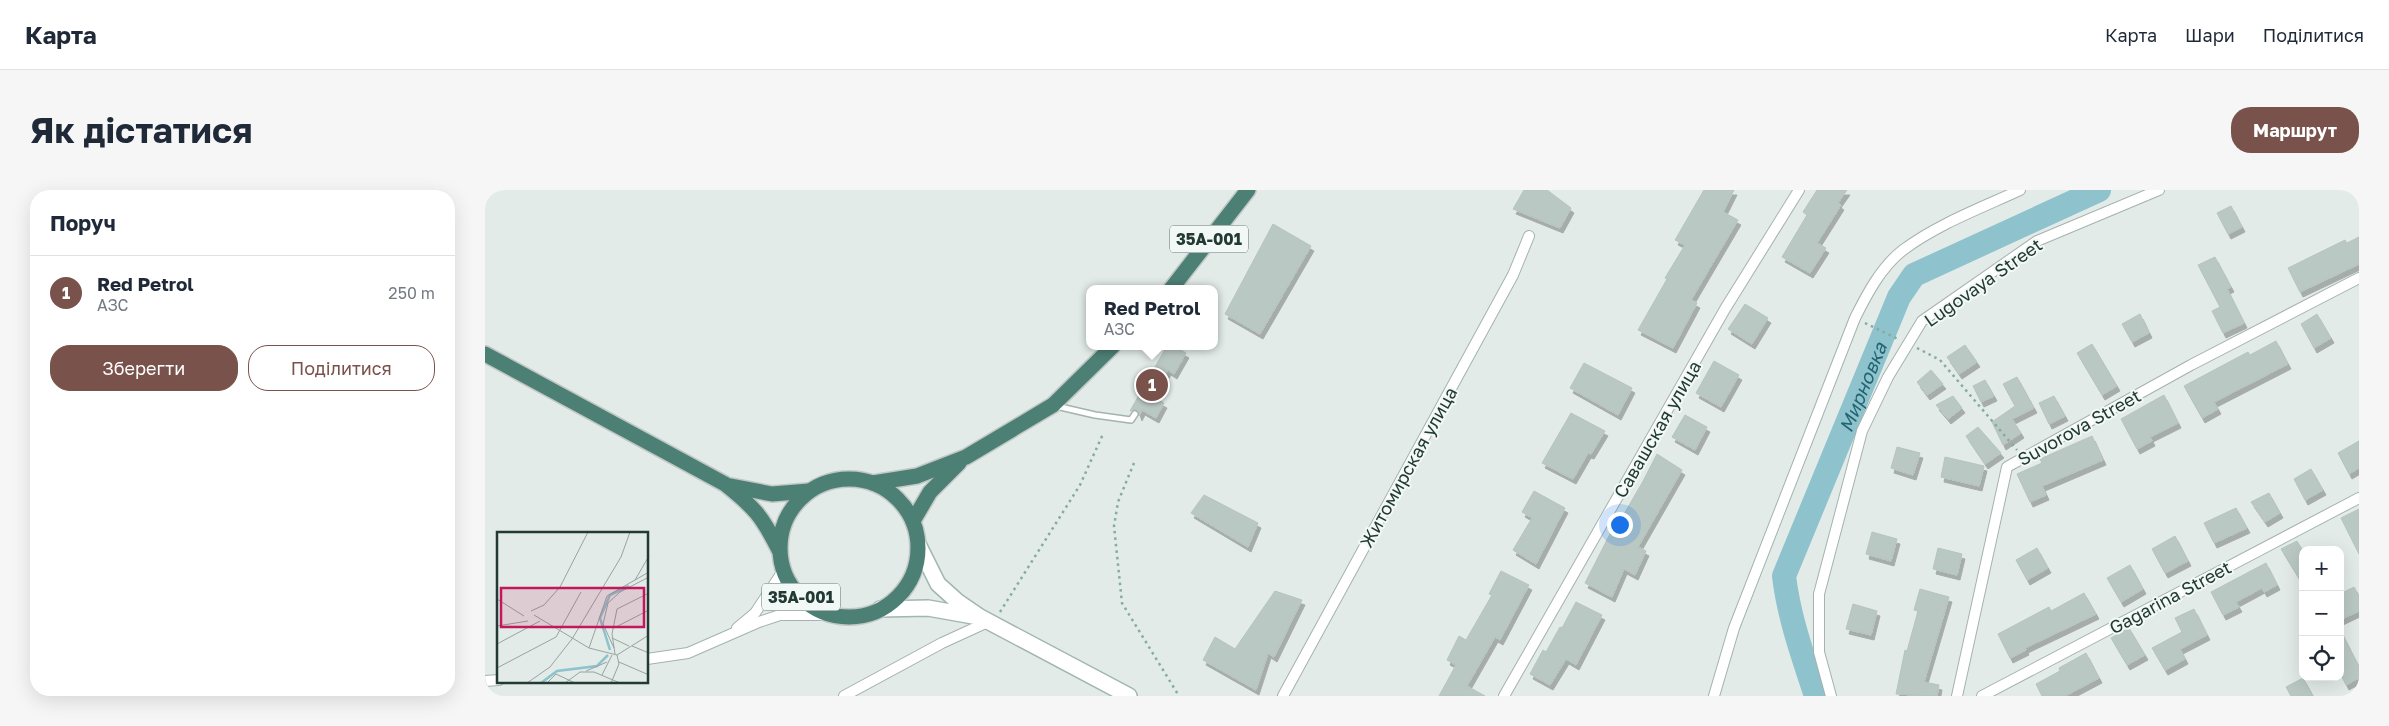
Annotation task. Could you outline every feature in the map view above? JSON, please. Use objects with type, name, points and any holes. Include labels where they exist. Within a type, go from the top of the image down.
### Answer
[{"type":"highway","name":"35А-001","points":[[1174,285],[1248,190]]},
{"type":"highway","name":"35А-001","points":[[873,483],[917,476],[965,457],[1053,405],[1109,350]]},
{"type":"highway","name":"35А-001","points":[[485,354],[725,484],[752,505],[762,518],[779,550],[783,571],[795,591],[812,607],[834,615],[858,616],[880,609],[897,598],[909,582],[916,564],[918,544],[913,521],[897,497],[873,483],[851,478],[829,481],[809,491],[793,507],[782,527],[779,550]]},
{"type":"highway","name":"35А-001","points":[[913,521],[930,492],[965,457]]},
{"type":"highway","name":"35А-001","points":[[725,484],[772,494],[809,491]]},
{"type":"main road","points":[[918,544],[938,584],[957,602],[1129,696]]},
{"type":"main road","points":[[880,609],[928,608],[985,619]]},
{"type":"street","name":"Савашская улица","points":[[1504,696],[1725,309],[1799,190]]},
{"type":"street","points":[[1714,696],[1734,628],[1855,318],[1871,286],[1903,251],[1951,222],[2019,190]]},
{"type":"street","name":"Lugovaya Street","points":[[1831,696],[1819,652],[1819,594],[1862,430],[1905,343],[1922,321],[2037,240],[2159,190]]},
{"type":"street","name":"Житомирская улица","points":[[1283,696],[1513,275],[1529,236]]},
{"type":"street","name":"Suvorova Street","points":[[1957,696],[2007,467],[2191,365],[2359,278]]},
{"type":"street","name":"Gagarina Street","points":[[1982,696],[2359,498]]},
{"type":"street","points":[[727,637],[755,613],[783,571]]},
{"type":"street","points":[[649,659],[688,653],[759,622],[781,615],[834,615]]},
{"type":"street","points":[[844,696],[985,619]]},
{"type":"lane","points":[[1053,405],[1095,415],[1131,420],[1135,414]]},
{"type":"path","points":[[1855,318],[1940,360],[2023,458]]},
{"type":"path","points":[[985,619],[1001,611],[1079,485],[1103,434]]},
{"type":"path","points":[[1134,463],[1118,502],[1114,526],[1122,603],[1179,696]]},
{"type":"building","points":[[1524,190],[1547,190],[1571,208],[1560,228],[1513,209]]},
{"type":"building","points":[[1704,190],[1734,190],[1723,212],[1738,220],[1691,300],[1697,303],[1673,348],[1638,330],[1667,279],[1665,278],[1685,245],[1675,240]]},
{"type":"building","points":[[1817,190],[1847,190],[1838,203],[1841,205],[1817,243],[1826,248],[1810,273],[1782,257],[1807,215],[1803,212]]},
{"type":"building","points":[[2231,206],[2242,227],[2228,234],[2217,213]]},
{"type":"building","points":[[1273,224],[1311,246],[1260,334],[1225,314]]},
{"type":"building","points":[[2359,237],[2359,264],[2300,292],[2288,268],[2345,240],[2347,243]]},
{"type":"building","points":[[2215,257],[2231,287],[2227,289],[2244,323],[2223,333],[2212,311],[2220,307],[2198,265]]},
{"type":"building","points":[[1745,304],[1768,318],[1752,344],[1728,329]]},
{"type":"building","points":[[2140,314],[2149,333],[2132,342],[2122,324]]},
{"type":"building","points":[[2317,314],[2331,338],[2314,348],[2301,324]]},
{"type":"building","points":[[2276,341],[2288,364],[2214,402],[2218,409],[2202,418],[2184,386],[2248,352],[2250,355]]},
{"type":"building","points":[[2092,344],[2117,386],[2102,395],[2077,353]]},
{"type":"building","points":[[1965,345],[1977,362],[1959,374],[1947,357]]},
{"type":"building","points":[[1165,350],[1181,350],[1186,353],[1174,374],[1168,370],[1152,397],[1164,403],[1156,418],[1142,410],[1139,416],[1137,410],[1130,411]]},
{"type":"building","points":[[1714,361],[1739,375],[1721,407],[1696,393]]},
{"type":"building","points":[[1584,363],[1632,388],[1618,415],[1570,388]]},
{"type":"building","points":[[1931,370],[1943,384],[1927,395],[1917,382]]},
{"type":"building","points":[[2017,377],[2034,408],[2012,419],[2021,433],[2003,445],[1992,422],[2015,406],[2003,384]]},
{"type":"building","points":[[1985,380],[1994,396],[1981,402],[1973,386]]},
{"type":"building","points":[[2164,395],[2178,423],[2150,437],[2152,441],[2137,449],[2121,419]]},
{"type":"building","points":[[1953,396],[1962,408],[1948,419],[1936,405]]},
{"type":"building","points":[[2054,396],[2065,416],[2049,424],[2039,403]]},
{"type":"building","points":[[1571,413],[1605,431],[1591,454],[1588,453],[1573,479],[1542,463]]},
{"type":"building","points":[[1685,415],[1707,427],[1695,450],[1672,437]]},
{"type":"building","points":[[1978,427],[2001,453],[1985,464],[1966,436]]},
{"type":"building","points":[[2092,436],[2103,460],[2042,486],[2046,495],[2030,502],[2017,474],[2042,463],[2040,459]]},
{"type":"building","points":[[2359,441],[2359,468],[2349,474],[2338,453]]},
{"type":"building","points":[[1897,447],[1920,453],[1913,475],[1891,468]]},
{"type":"building","points":[[1657,454],[1682,470],[1638,547],[1646,551],[1635,575],[1624,569],[1612,597],[1585,583],[1611,532],[1613,533]]},
{"type":"building","points":[[1945,457],[1984,466],[1979,486],[1941,477]]},
{"type":"building","points":[[2311,469],[2323,490],[2305,500],[2294,479]]},
{"type":"building","points":[[1534,491],[1565,508],[1536,564],[1513,550],[1532,518],[1522,512]]},
{"type":"building","points":[[2269,493],[2280,513],[2265,522],[2251,502]]},
{"type":"building","points":[[1204,495],[1258,523],[1248,547],[1191,513]]},
{"type":"building","points":[[2236,508],[2247,528],[2214,543],[2204,523]]},
{"type":"building","points":[[2359,509],[2359,554],[2341,518]]},
{"type":"building","points":[[1872,532],[1897,539],[1891,561],[1866,554]]},
{"type":"building","points":[[2175,536],[2188,561],[2165,573],[2152,549]]},
{"type":"building","points":[[2297,541],[2300,546],[2299,578],[2281,549]]},
{"type":"building","points":[[1938,548],[1962,554],[1957,575],[1933,569]]},
{"type":"building","points":[[2037,548],[2048,568],[2027,580],[2016,560]]},
{"type":"building","points":[[2266,563],[2277,585],[2264,592],[2262,588],[2236,602],[2239,607],[2223,615],[2211,592]]},
{"type":"building","points":[[2130,565],[2143,589],[2121,602],[2107,578]]},
{"type":"building","points":[[1501,571],[1529,585],[1500,640],[1495,637],[1467,686],[1485,696],[1439,696],[1456,665],[1447,660],[1459,636],[1466,640],[1492,595],[1489,594]]},
{"type":"building","points":[[2354,587],[2359,596],[2359,611],[2344,618],[2344,592]]},
{"type":"building","points":[[1920,589],[1949,597],[1924,682],[1939,685],[1937,696],[1896,694],[1905,650],[1907,651],[1918,611],[1914,610]]},
{"type":"building","points":[[1275,591],[1302,600],[1274,657],[1268,653],[1256,690],[1203,660],[1215,637],[1235,649]]},
{"type":"building","points":[[2084,593],[2096,614],[2025,648],[2026,650],[2010,658],[1998,634],[2049,607],[2051,611]]},
{"type":"building","points":[[1576,602],[1602,615],[1576,665],[1566,659],[1550,685],[1530,674],[1543,650],[1546,652],[1560,627],[1562,628]]},
{"type":"building","points":[[1853,604],[1877,611],[1871,635],[1846,629]]},
{"type":"building","points":[[2194,609],[2207,635],[2180,649],[2185,659],[2165,670],[2152,648],[2182,632],[2175,618]]},
{"type":"building","points":[[2129,628],[2145,655],[2127,665],[2111,638]]},
{"type":"building","points":[[2344,638],[2359,667],[2359,678],[2346,685],[2344,681]]},
{"type":"building","points":[[2086,653],[2099,678],[2065,696],[2042,696],[2036,684],[2060,671],[2059,668]]},
{"type":"building","points":[[2299,680],[2305,681],[2313,696],[2291,696],[2286,687]]},
{"type":"waterway","name":"Мирновка","points":[[1816,696],[1801,652],[1786,592],[1784,576],[1899,297],[1914,275],[2099,190]]},
{"type":"place","name":"Red Petrol","points":[[1152,385]]}]
